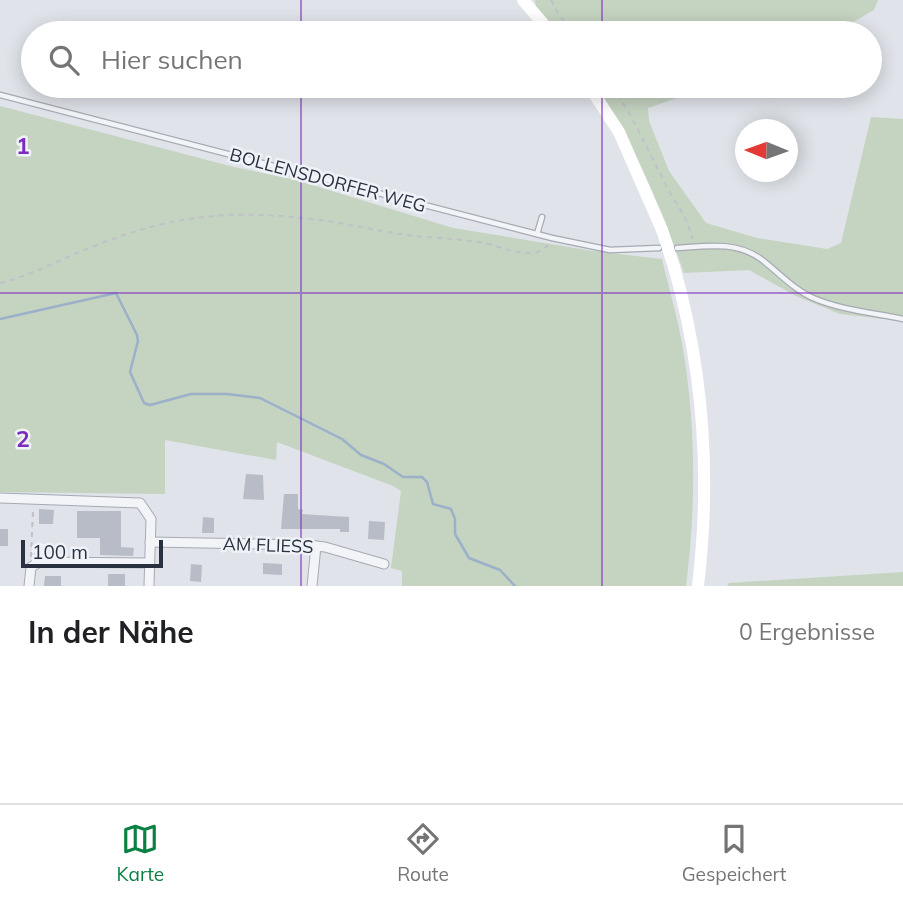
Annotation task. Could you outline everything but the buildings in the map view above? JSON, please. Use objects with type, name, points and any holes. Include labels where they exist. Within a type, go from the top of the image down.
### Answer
[{"type":"main road","points":[[523,0],[541,21]]},
{"type":"main road","points":[[597,98],[619,132],[662,230],[692,337],[702,407],[706,478],[699,580]]},
{"type":"street","points":[[0,498],[134,501],[144,506],[150,519],[149,586]]},
{"type":"street","name":"AM FLIESS","points":[[150,542],[316,546],[384,564]]},
{"type":"street","points":[[312,586],[316,546]]},
{"type":"street","points":[[29,586],[29,572],[33,565],[40,562],[149,564]]},
{"type":"lane","name":"BOLLENSDORFER WEG","points":[[0,95],[552,238],[610,250],[659,248]]},
{"type":"lane","points":[[537,234],[542,217]]},
{"type":"lane","points":[[677,248],[727,246],[749,252],[813,298],[903,319]]},
{"type":"path","points":[[551,0],[564,21]]},
{"type":"path","points":[[620,98],[684,215],[693,247]]},
{"type":"path","points":[[0,283],[43,270],[89,247],[142,229],[194,216],[219,214],[303,218],[482,243],[530,254],[542,250],[552,238]]},
{"type":"path","points":[[33,499],[33,565]]},
{"type":"green space","points":[[535,0],[878,0],[874,10],[855,21],[548,21],[536,7]]},
{"type":"green space","points":[[604,98],[677,98],[648,108],[649,121],[669,171],[706,223],[757,238],[827,249],[841,243],[871,117],[903,119],[903,321],[840,314],[796,296],[749,270],[684,273],[646,177]]},
{"type":"green space","points":[[0,106],[234,167],[296,180],[453,228],[593,251],[662,259],[681,338],[690,408],[693,497],[686,586],[402,586],[402,571],[391,568],[401,491],[277,442],[276,460],[165,440],[165,494],[0,492]]},
{"type":"green space","points":[[903,572],[903,586],[727,586],[729,583]]},
{"type":"waterway","points":[[0,319],[116,293],[137,335],[130,372],[144,403],[150,405],[191,394],[260,398],[342,439],[361,455],[384,464],[403,477],[422,477],[427,482],[433,504],[451,509],[455,519],[455,534],[469,558],[500,570],[515,586]]}]
